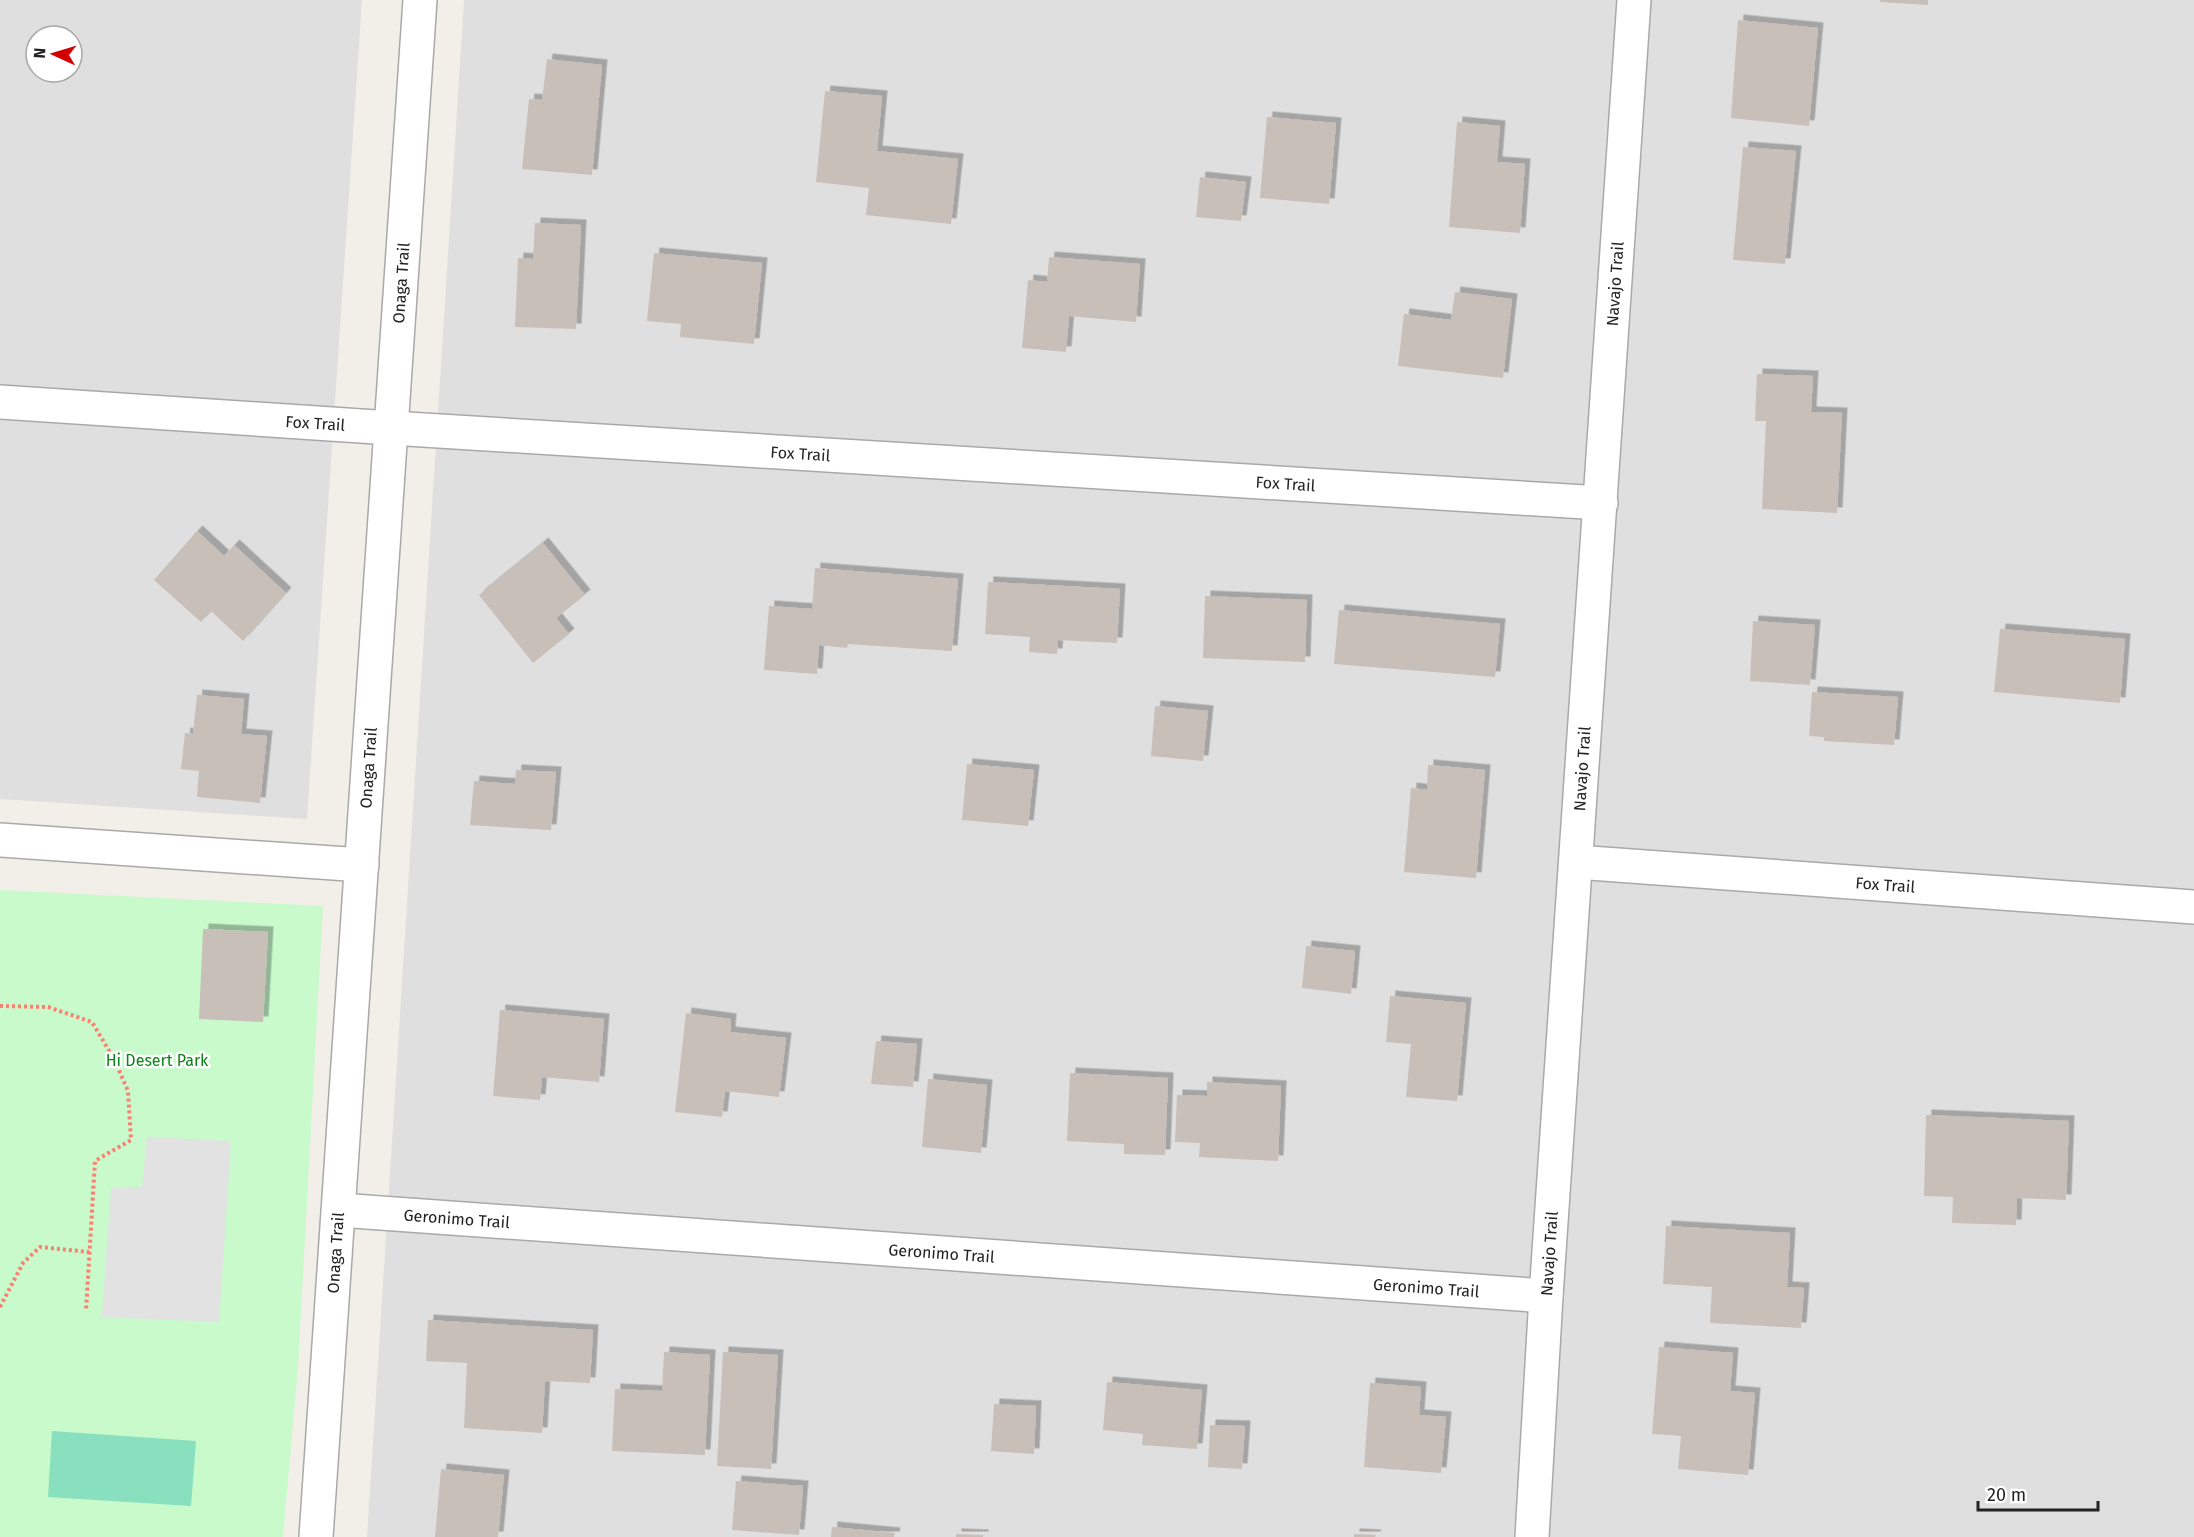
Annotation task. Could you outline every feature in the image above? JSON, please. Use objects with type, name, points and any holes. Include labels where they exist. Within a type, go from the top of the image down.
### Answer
[{"type":"street","name":"Onaga Trail","points":[[316,1537],[420,0]]},
{"type":"street","name":"Navajo Trail","points":[[1532,1537],[1546,1296],[1634,0]]},
{"type":"street","name":"Fox Trail","points":[[0,402],[391,429],[1601,503]]},
{"type":"street","points":[[0,840],[362,865]]},
{"type":"street","name":"Fox Trail","points":[[1576,862],[2194,907]]},
{"type":"street","name":"Geronimo Trail","points":[[339,1210],[1546,1296]]},
{"type":"path","points":[[0,1006],[48,1007],[92,1022],[114,1059],[128,1091],[131,1140],[95,1161],[86,1311]]},
{"type":"path","points":[[0,1307],[23,1263],[40,1247],[90,1252]]},
{"type":"shaded area","points":[[0,0],[362,0],[307,819],[0,799]]},
{"type":"shaded area","points":[[464,0],[2194,0],[2194,1537],[367,1537]]},
{"type":"shaded area","points":[[147,1137],[231,1141],[219,1322],[102,1317],[111,1188],[142,1187]]},
{"type":"green space","name":"Hi Desert Park","points":[[0,890],[323,906],[298,1367],[283,1537],[0,1537]]},
{"type":"green space","points":[[52,1431],[196,1441],[191,1506],[48,1497]]},
{"type":"building","points":[[1880,0],[1928,0],[1928,5],[1880,2]]},
{"type":"building","points":[[1738,20],[1818,28],[1809,126],[1731,118]]},
{"type":"building","points":[[547,59],[602,65],[592,175],[522,169],[529,99],[542,100]]},
{"type":"building","points":[[825,91],[882,96],[877,151],[958,159],[951,224],[866,215],[869,188],[816,182]]},
{"type":"building","points":[[1267,117],[1336,123],[1329,204],[1260,198]]},
{"type":"building","points":[[1457,122],[1500,126],[1497,162],[1525,164],[1520,233],[1449,227]]},
{"type":"building","points":[[1743,147],[1796,151],[1785,264],[1733,260]]},
{"type":"building","points":[[1200,177],[1246,182],[1241,221],[1196,217]]},
{"type":"building","points":[[535,223],[581,225],[576,329],[515,327],[518,258],[533,259]]},
{"type":"building","points":[[654,253],[762,263],[754,344],[680,337],[681,324],[647,321]]},
{"type":"building","points":[[1049,257],[1140,264],[1136,322],[1069,316],[1066,352],[1022,348],[1028,280],[1047,282]]},
{"type":"building","points":[[1455,292],[1512,299],[1503,378],[1398,366],[1404,314],[1451,320]]},
{"type":"building","points":[[1757,374],[1813,376],[1811,412],[1842,413],[1837,513],[1762,509],[1766,421],[1755,421]]},
{"type":"building","points":[[197,531],[224,556],[234,545],[286,593],[243,641],[211,611],[201,622],[154,580]]},
{"type":"building","points":[[543,543],[585,595],[556,618],[569,634],[533,663],[479,595]]},
{"type":"building","points":[[815,568],[958,579],[952,651],[848,644],[847,648],[819,645],[817,674],[764,670],[769,606],[812,609]]},
{"type":"building","points":[[988,582],[1120,589],[1117,643],[1058,640],[1057,654],[1029,652],[1030,637],[985,634]]},
{"type":"building","points":[[1205,596],[1307,600],[1305,662],[1203,658]]},
{"type":"building","points":[[1339,610],[1500,624],[1495,677],[1334,664]]},
{"type":"building","points":[[1753,621],[1815,625],[1810,685],[1750,681]]},
{"type":"building","points":[[2000,629],[2125,639],[2120,703],[1994,692]]},
{"type":"building","points":[[1812,692],[1898,697],[1894,745],[1824,741],[1824,737],[1809,736]]},
{"type":"building","points":[[197,695],[244,699],[241,734],[267,736],[260,803],[197,797],[199,771],[181,769],[185,733],[193,734]]},
{"type":"building","points":[[1155,706],[1208,711],[1203,761],[1151,756]]},
{"type":"building","points":[[967,764],[1034,770],[1028,826],[962,820]]},
{"type":"building","points":[[1428,765],[1485,770],[1476,878],[1404,872],[1411,788],[1427,790]]},
{"type":"building","points":[[516,770],[556,772],[551,830],[470,825],[474,781],[515,784]]},
{"type":"building","points":[[203,929],[268,932],[263,1022],[199,1019]]},
{"type":"building","points":[[1306,946],[1355,951],[1351,994],[1302,988]]},
{"type":"building","points":[[1390,996],[1466,1003],[1457,1101],[1406,1097],[1411,1044],[1386,1042]]},
{"type":"building","points":[[500,1010],[604,1019],[599,1082],[542,1077],[540,1100],[493,1096]]},
{"type":"building","points":[[686,1013],[731,1019],[730,1032],[786,1038],[779,1097],[725,1091],[722,1117],[675,1112]]},
{"type":"building","points":[[876,1041],[917,1044],[913,1087],[871,1084]]},
{"type":"building","points":[[1070,1073],[1168,1078],[1165,1155],[1124,1154],[1124,1144],[1067,1141]]},
{"type":"building","points":[[928,1079],[987,1085],[981,1153],[922,1147]]},
{"type":"building","points":[[1207,1082],[1281,1086],[1278,1161],[1199,1157],[1200,1143],[1175,1142],[1177,1095],[1207,1096]]},
{"type":"building","points":[[1926,1115],[2069,1121],[2066,1200],[2017,1198],[2016,1225],[1952,1223],[1953,1197],[1924,1196]]},
{"type":"building","points":[[1666,1226],[1790,1233],[1787,1287],[1804,1288],[1801,1328],[1710,1323],[1712,1287],[1663,1284]]},
{"type":"building","points":[[428,1320],[593,1330],[590,1383],[545,1381],[542,1433],[464,1428],[467,1363],[426,1361]]},
{"type":"building","points":[[1659,1347],[1733,1353],[1730,1391],[1755,1393],[1748,1475],[1678,1469],[1681,1436],[1652,1434]]},
{"type":"building","points":[[664,1352],[710,1355],[705,1455],[612,1451],[615,1389],[662,1391]]},
{"type":"building","points":[[723,1352],[778,1355],[771,1469],[717,1466]]},
{"type":"building","points":[[1107,1382],[1202,1390],[1197,1449],[1142,1445],[1143,1434],[1103,1430]]},
{"type":"building","points":[[1370,1383],[1421,1387],[1419,1415],[1446,1417],[1441,1473],[1364,1467]]},
{"type":"building","points":[[994,1404],[1036,1406],[1034,1454],[991,1451]]},
{"type":"building","points":[[1210,1425],[1245,1426],[1242,1469],[1208,1467]]},
{"type":"building","points":[[441,1469],[504,1475],[498,1537],[435,1537]]},
{"type":"building","points":[[736,1481],[803,1486],[799,1535],[732,1530]]},
{"type":"building","points":[[832,1527],[895,1533],[894,1537],[831,1537]]},
{"type":"building","points":[[956,1534],[983,1535],[983,1537],[956,1537]]},
{"type":"building","points":[[1354,1534],[1376,1535],[1375,1537],[1354,1537]]}]
